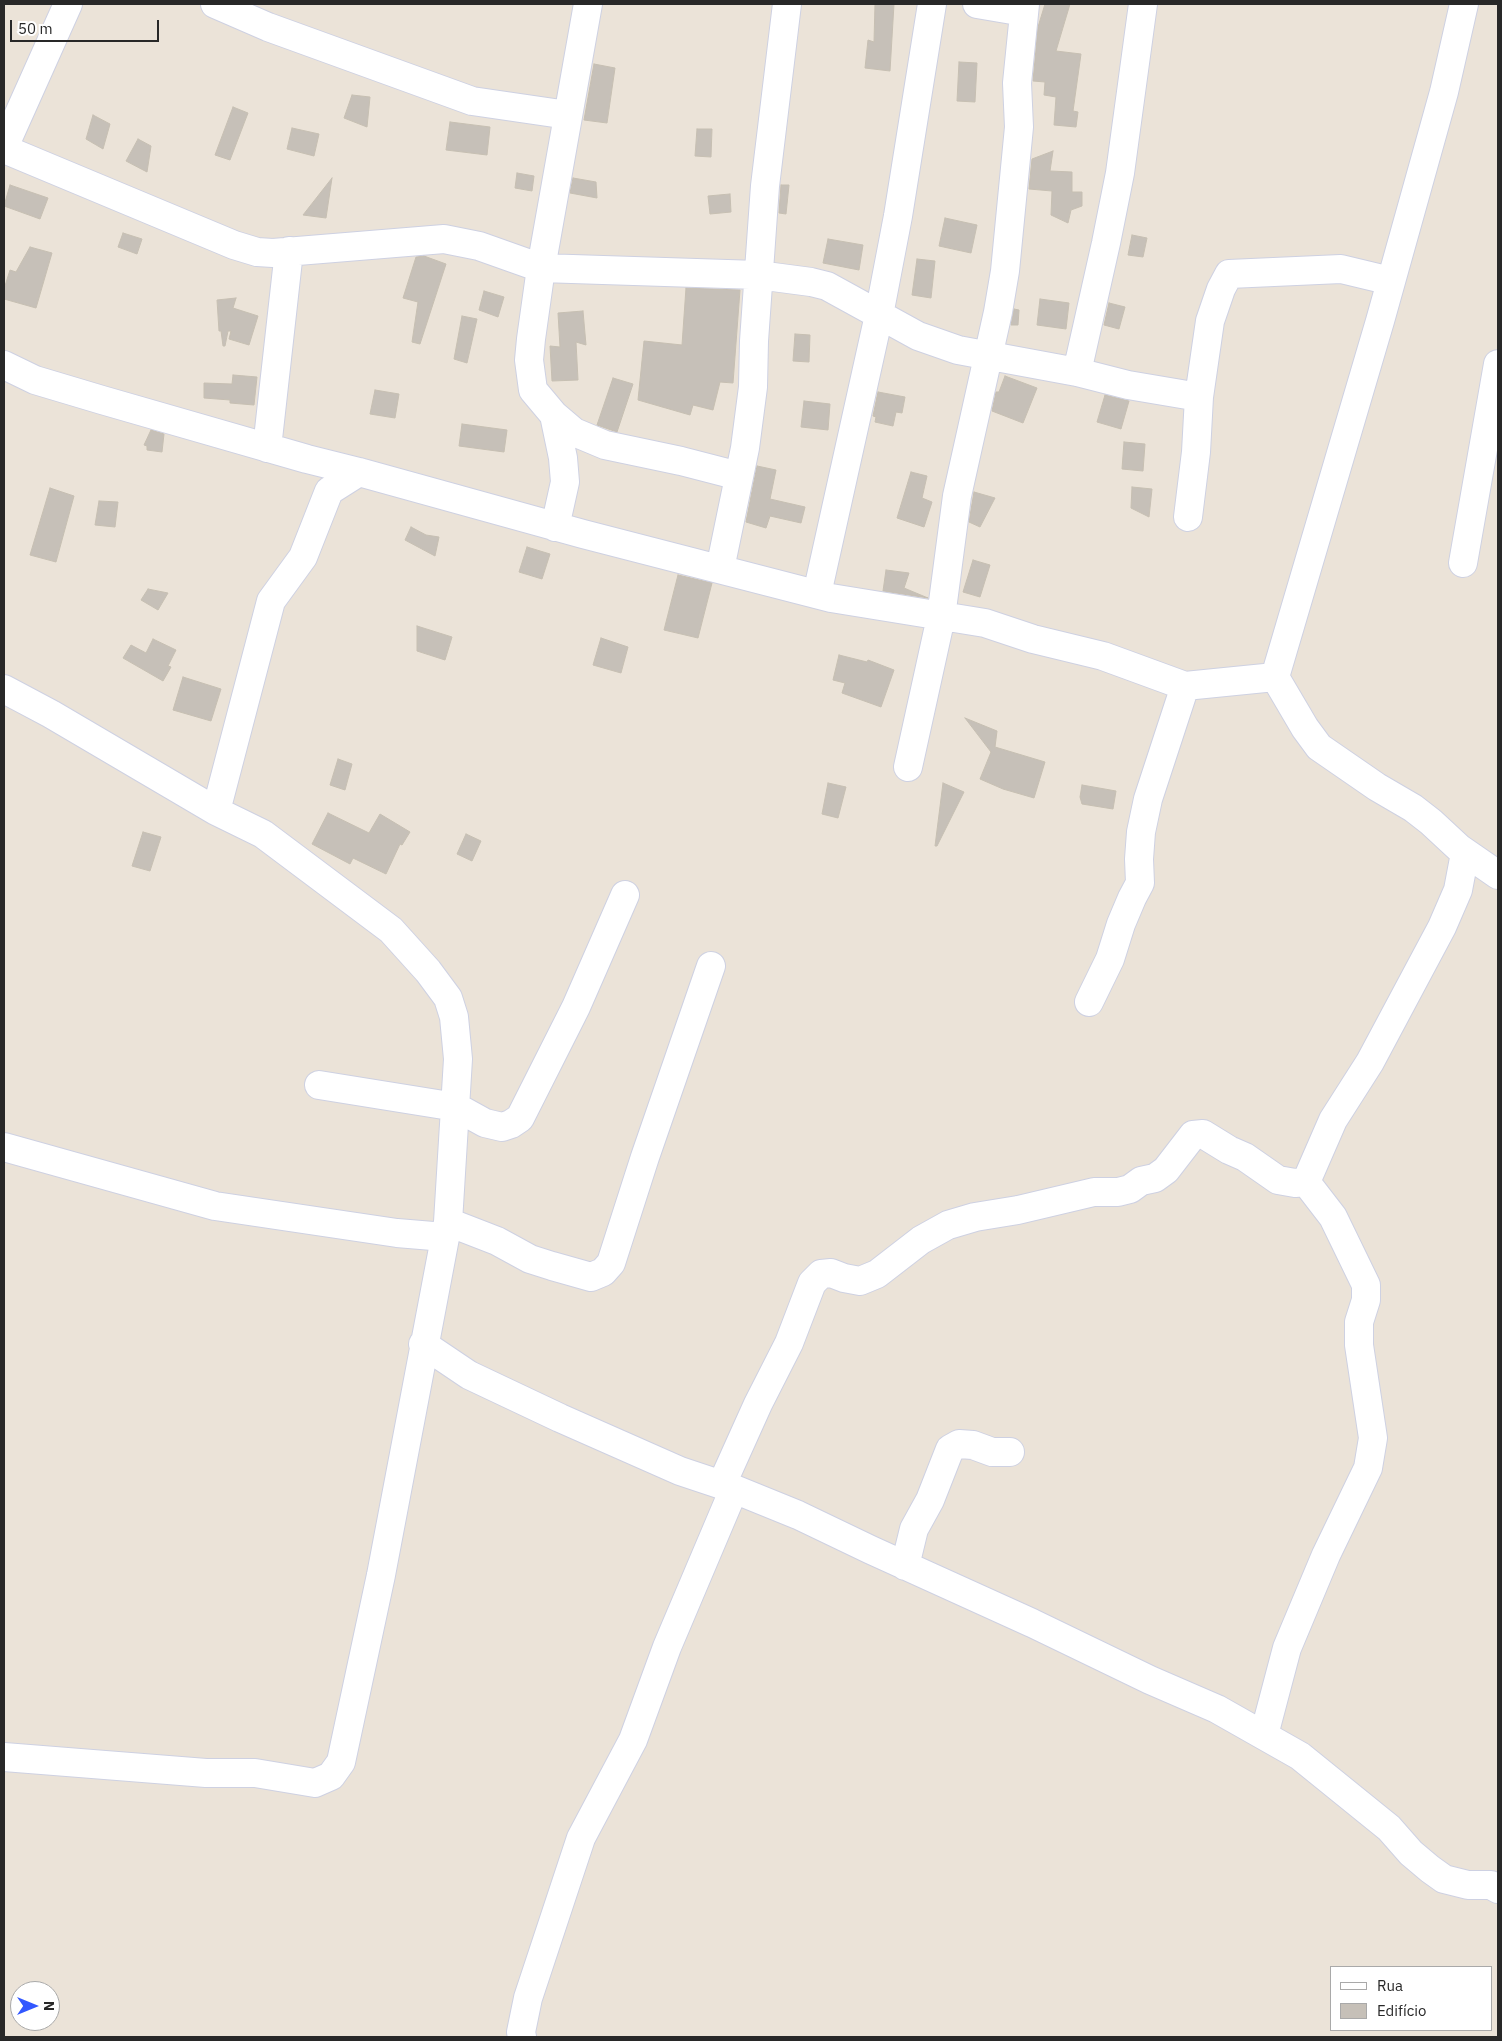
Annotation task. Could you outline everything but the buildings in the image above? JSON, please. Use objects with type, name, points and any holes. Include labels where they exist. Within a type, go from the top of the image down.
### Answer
[{"type":"street","points":[[68,4],[4,148],[234,245],[257,252],[273,253],[444,240],[479,246],[542,268],[758,275],[811,282],[827,286],[918,336],[958,350],[1077,372],[1128,385],[1199,397]]},
{"type":"street","points":[[215,4],[277,31],[472,101],[568,115]]},
{"type":"street","points":[[588,4],[542,268],[529,360],[533,390],[554,415],[574,432],[605,445],[681,461],[739,476]]},
{"type":"street","points":[[720,569],[745,448],[753,387],[758,275],[766,186],[787,4]]},
{"type":"street","points":[[817,594],[879,315],[898,216],[932,4]]},
{"type":"street","points":[[908,767],[941,616],[957,496],[998,312],[1005,271],[1019,127],[1017,82],[1024,8],[977,4]]},
{"type":"street","points":[[1077,372],[1120,173],[1143,4]]},
{"type":"street","points":[[1464,4],[1444,92],[1391,281],[1275,677],[1305,728],[1320,747],[1377,787],[1414,808],[1465,852],[1496,868]]},
{"type":"street","points":[[268,448],[289,251]]},
{"type":"street","points":[[1188,517],[1196,452],[1199,397],[1210,321],[1218,294],[1230,274],[1341,269],[1391,281]]},
{"type":"street","points":[[1463,563],[1498,364]]},
{"type":"street","points":[[4,365],[36,380],[268,448],[555,527],[817,594],[985,623],[1032,639],[1103,656],[1185,686],[1275,677]]},
{"type":"street","points":[[554,415],[563,458],[565,482],[555,527]]},
{"type":"street","points":[[308,459],[329,491]]},
{"type":"street","points":[[216,811],[271,601],[303,557],[329,491],[359,472]]},
{"type":"street","points":[[1089,1002],[1110,959],[1121,924],[1140,883],[1141,832],[1148,799],[1185,686]]},
{"type":"street","points":[[4,690],[51,714],[216,811],[263,834],[390,930],[428,970],[448,998],[454,1017],[458,1060],[446,1229],[381,1575],[341,1762],[331,1776],[315,1783],[255,1773],[206,1773],[4,1757]]},
{"type":"street","points":[[1306,1182],[1333,1120],[1370,1062],[1442,927],[1458,890],[1465,852]]},
{"type":"street","points":[[319,1085],[456,1107],[485,1123],[502,1127],[511,1124],[520,1118],[576,1007],[625,895]]},
{"type":"street","points":[[4,1147],[215,1206],[398,1233],[446,1229],[497,1241],[530,1259],[591,1277],[603,1272],[611,1263],[710,966]]},
{"type":"street","points":[[522,2037],[521,2032],[528,1998],[581,1838],[633,1740],[758,1404],[789,1343],[812,1283],[821,1274],[831,1273],[860,1281],[877,1274],[921,1240],[948,1225],[975,1217],[1018,1210],[1094,1192],[1130,1190],[1141,1181],[1155,1178],[1166,1170],[1193,1135],[1203,1134],[1229,1150],[1245,1157],[1278,1180],[1295,1184],[1306,1182]]},
{"type":"street","points":[[1264,1735],[1287,1648],[1326,1554],[1368,1468],[1373,1438],[1359,1345],[1359,1322],[1366,1300],[1366,1285],[1333,1217],[1306,1182]]},
{"type":"street","points":[[423,1344],[469,1375],[552,1414],[680,1471],[728,1487],[798,1515],[1217,1709],[1300,1756],[1389,1828],[1412,1853],[1444,1879],[1468,1885],[1491,1886],[1498,1889]]},
{"type":"street","points":[[905,1566],[914,1529],[930,1500],[950,1449],[959,1444],[973,1445],[992,1452],[1010,1452]]}]
